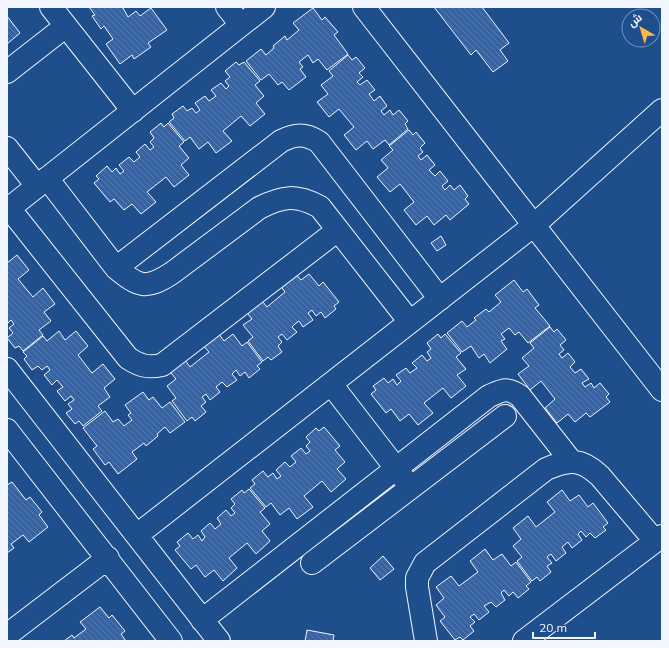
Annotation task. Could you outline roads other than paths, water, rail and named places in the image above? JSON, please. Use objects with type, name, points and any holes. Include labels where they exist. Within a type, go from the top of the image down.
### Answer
[{"type":"street","points":[[51,7],[133,111]]},
{"type":"street","points":[[227,7],[241,26]]},
{"type":"street","points":[[264,7],[8,209],[128,358],[140,365],[151,368],[162,364],[338,230]]},
{"type":"street","points":[[364,7],[662,390]]},
{"type":"street","points":[[7,72],[66,26]]},
{"type":"street","points":[[137,535],[533,226],[662,110]]},
{"type":"street","points":[[116,268],[281,141],[290,136],[301,134],[312,137],[318,142],[440,299]]},
{"type":"street","points":[[7,148],[42,182],[116,268],[130,279],[143,285],[158,282],[259,208],[274,200],[292,198],[305,199],[320,207],[410,322]]},
{"type":"street","points":[[7,369],[219,641]]},
{"type":"street","points":[[331,384],[410,487]]},
{"type":"street","points":[[202,620],[489,396],[502,390],[512,391],[520,396],[571,461]]},
{"type":"street","points":[[312,563],[505,416]]},
{"type":"street","points":[[7,430],[171,641]]},
{"type":"street","points":[[426,641],[417,587],[417,578],[425,563],[546,469],[571,461],[583,463],[600,476],[658,538],[524,641]]},
{"type":"street","points":[[7,635],[108,558]]}]
